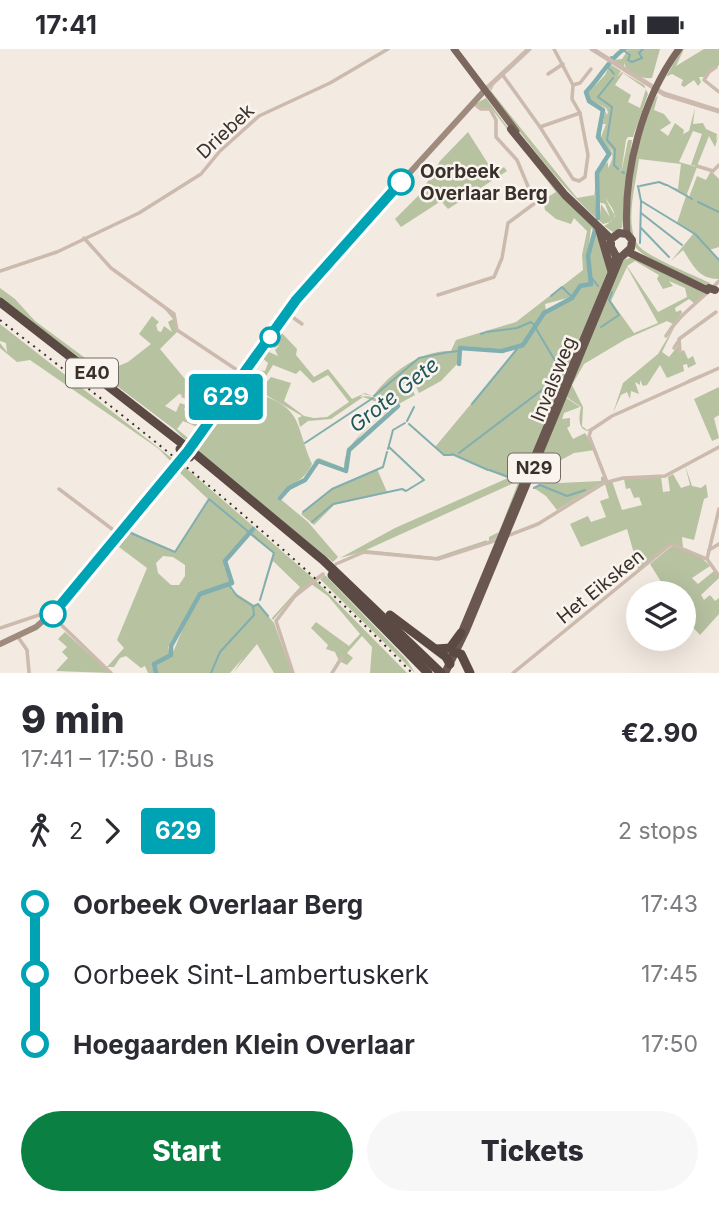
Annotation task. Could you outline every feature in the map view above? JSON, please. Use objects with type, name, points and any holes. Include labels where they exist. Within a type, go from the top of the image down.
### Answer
[{"type":"highway","points":[[511,129],[556,185],[596,226],[611,263],[610,273]]},
{"type":"highway","points":[[596,226],[618,235],[624,251],[644,261]]},
{"type":"highway","points":[[618,235],[611,247],[714,291]]},
{"type":"highway","name":"Invalsweg","points":[[462,635],[610,273],[624,251]]},
{"type":"highway","name":"Invalsweg","points":[[499,541],[512,531],[624,251]]},
{"type":"highway","points":[[617,265],[632,256],[714,291]]},
{"type":"highway","name":"E40","points":[[0,302],[187,451],[328,574],[433,673]]},
{"type":"highway","name":"E40","points":[[0,309],[289,530],[370,602],[449,664]]},
{"type":"highway","points":[[328,574],[428,673]]},
{"type":"highway","points":[[370,602],[432,646],[449,664],[470,673]]},
{"type":"highway","points":[[359,605],[410,660],[418,673]]},
{"type":"highway","points":[[432,646],[447,650],[462,635]]},
{"type":"highway","points":[[449,664],[461,649],[462,635]]},
{"type":"main road","points":[[453,49],[511,129]]},
{"type":"main road","points":[[484,91],[582,210],[618,235],[635,139],[654,89],[678,49]]},
{"type":"main road","points":[[0,644],[18,637],[51,615],[187,451],[286,313],[484,91]]},
{"type":"street","name":"Driebek","points":[[0,271],[57,252],[139,213],[197,176],[259,116],[330,83],[388,49]]},
{"type":"street","points":[[484,91],[501,72],[530,49]]},
{"type":"street","points":[[501,72],[573,179],[579,181],[585,177],[588,161],[580,113],[572,99],[573,85],[554,49]]},
{"type":"street","points":[[592,49],[654,89],[719,111]]},
{"type":"street","points":[[548,74],[562,64]]},
{"type":"street","points":[[716,67],[704,81],[719,93]]},
{"type":"street","points":[[573,85],[580,83],[591,69]]},
{"type":"street","points":[[438,295],[494,277],[502,258],[507,225],[535,204],[516,160],[496,137],[496,120],[490,109],[481,110],[473,103]]},
{"type":"street","points":[[540,127],[580,113]]},
{"type":"street","points":[[697,166],[713,171],[719,165]]},
{"type":"street","points":[[84,238],[111,268],[174,314],[177,330],[243,374]]},
{"type":"street","points":[[666,336],[679,317],[696,306],[719,281]]},
{"type":"street","points":[[674,348],[716,311]]},
{"type":"street","points":[[286,313],[302,324]]},
{"type":"street","points":[[678,342],[680,352]]},
{"type":"street","points":[[607,482],[589,434],[610,417],[719,368]]},
{"type":"street","points":[[183,396],[219,407]]},
{"type":"street","points":[[512,531],[538,524],[607,482],[664,475],[719,447]]},
{"type":"street","points":[[59,489],[120,535]]},
{"type":"street","points":[[719,509],[707,559],[719,576]]},
{"type":"street","points":[[336,564],[364,552],[438,559],[499,541]]},
{"type":"street","name":"Het Eiksken","points":[[513,673],[671,544],[707,559]]},
{"type":"street","points":[[709,550],[719,544]]},
{"type":"street","points":[[293,673],[276,621],[295,596],[328,574]]},
{"type":"street","points":[[0,628],[45,613],[51,615],[111,673]]},
{"type":"street","points":[[18,637],[27,650],[29,672]]},
{"type":"street","points":[[333,673],[342,657]]},
{"type":"green space","points":[[625,49],[660,49],[652,78],[635,75],[624,63],[624,67],[612,60],[622,59],[628,50],[622,53]]},
{"type":"green space","points":[[682,49],[676,66],[704,49],[719,49],[719,65],[704,77],[699,77],[701,82],[698,86],[694,80],[684,87],[681,85],[683,80],[672,74],[666,77]]},
{"type":"green space","points":[[610,64],[621,71],[617,77],[622,72],[644,85],[646,89],[648,94],[633,137],[626,140],[621,174],[628,140],[632,140],[622,228],[613,232],[604,226],[610,222],[603,224],[572,194],[544,162],[491,94],[490,89],[494,85],[491,91],[577,198],[594,195],[594,189],[597,217],[600,217],[601,204],[610,217],[605,204],[598,202],[597,191],[597,179],[601,170],[608,162],[608,168],[612,159],[612,153],[610,157],[599,138],[601,125],[601,137],[606,124],[603,124],[605,111],[607,115],[608,112],[606,108],[589,99],[587,94],[605,75]],"holes":[[[623,73],[646,89],[640,108],[628,102],[631,95],[615,85]]]},
{"type":"green space","points":[[658,95],[654,110],[664,114],[671,123],[660,130],[668,136],[675,123],[684,130],[683,134],[689,131],[695,108],[693,124],[703,123],[706,129],[717,134],[716,141],[719,134],[715,147],[709,136],[697,166],[691,165],[702,134],[693,131],[679,162],[697,167],[687,194],[689,197],[697,176],[706,180],[711,171],[719,179],[719,247],[709,250],[719,261],[719,279],[701,274],[683,250],[671,261],[693,234],[677,223],[686,196],[666,185],[678,189],[681,164],[639,159],[631,215],[634,236],[643,250],[710,283],[709,286],[647,257],[634,245],[630,232],[633,168],[644,123]]},
{"type":"green space","points":[[486,98],[508,128],[599,232],[610,265],[500,537],[489,541],[489,537],[499,532],[518,483],[456,456],[445,455],[435,447],[516,350],[525,343],[536,325],[522,345],[503,349],[460,346],[459,362],[441,381],[419,393],[415,384],[411,386],[415,395],[395,406],[373,396],[398,371],[418,358],[451,351],[456,340],[516,322],[583,270],[582,255],[587,231],[574,218],[571,224],[556,219],[545,210],[543,200],[556,192],[491,108],[481,109],[475,104]],"holes":[[[591,228],[595,232],[589,256],[592,285],[580,288],[572,297],[540,319],[546,311],[545,304],[571,297],[578,285],[590,284],[587,262]]]},
{"type":"green space","points":[[468,132],[494,173],[504,167],[507,171],[448,209],[441,201],[401,227],[395,219],[420,194],[440,161]]},
{"type":"green space","points":[[632,257],[707,292],[694,303],[689,299],[675,308],[676,312],[681,310],[682,313],[673,324],[667,321],[626,339],[584,364],[572,385],[583,407],[582,426],[587,430],[597,425],[589,431],[582,428],[581,425],[581,407],[565,396],[621,261]],"holes":[[[635,261],[659,275],[657,279],[663,289],[673,286],[669,281],[685,288],[687,297],[658,312],[627,266]],[[627,267],[658,323],[634,333],[611,301]]]},
{"type":"green space","points":[[0,288],[15,299],[35,321],[104,372],[128,362],[151,344],[139,334],[152,316],[159,322],[156,325],[158,331],[161,332],[164,326],[172,332],[168,322],[173,319],[162,306],[174,314],[177,332],[160,349],[185,379],[197,388],[191,398],[179,394],[165,406],[176,412],[180,403],[186,405],[184,410],[194,413],[203,404],[217,407],[202,429],[183,421],[177,429],[192,441],[190,445],[174,429],[0,298]]},
{"type":"green space","points":[[678,320],[662,352],[669,357],[678,346],[679,353],[684,350],[688,359],[693,356],[696,364],[688,368],[687,364],[683,365],[684,371],[667,378],[660,365],[647,385],[643,386],[640,380],[640,385],[635,382],[639,394],[631,391],[630,399],[627,392],[621,395],[613,413],[623,383],[658,354]]},
{"type":"green space","points":[[0,324],[178,462],[174,465],[159,449],[30,360],[17,362],[0,348],[0,343],[7,352],[6,343],[0,341]]},
{"type":"green space","points":[[278,329],[297,349],[296,355],[314,377],[328,369],[352,399],[365,393],[372,396],[363,394],[360,397],[364,396],[372,397],[393,407],[355,442],[350,450],[346,468],[343,470],[321,460],[313,462],[319,458],[344,468],[345,458],[354,442],[368,427],[391,407],[363,397],[331,419],[308,421],[300,427],[298,418],[302,416],[259,391],[271,377],[291,383],[284,401],[304,416],[327,417],[349,402],[328,375],[313,383],[300,370],[296,374],[273,365],[257,391],[251,391],[268,397],[289,410],[298,425],[312,464],[301,479],[278,497],[308,522],[338,557],[333,562],[193,448],[249,369],[265,371],[268,363],[259,355],[267,343],[271,348],[269,352],[278,356],[275,350],[280,345],[274,348],[270,342],[276,337],[274,333]]},
{"type":"green space","points":[[719,387],[719,415],[714,418],[719,438],[712,441],[694,399]]},
{"type":"green space","points":[[565,397],[580,407],[564,413],[562,419],[570,418],[570,426],[567,428],[573,439],[585,433],[595,450],[574,453],[535,474]]},
{"type":"green space","points":[[180,463],[314,579],[294,596],[273,620],[300,587],[273,561],[263,586],[273,553],[250,535],[255,530],[252,527],[224,561],[231,580],[231,590],[254,605],[258,604],[274,623],[292,673],[274,673],[257,644],[233,673],[243,658],[230,673],[157,673],[155,664],[171,657],[194,602],[168,647],[170,654],[154,662],[155,673],[148,673],[145,666],[141,668],[126,656],[120,658],[114,667],[107,667],[124,648],[117,640],[147,568],[115,544]],"holes":[[[178,471],[209,500],[175,553],[130,531]],[[163,556],[173,557],[185,565],[185,576],[179,585],[171,585],[158,573],[156,563]]]},
{"type":"green space","points":[[685,465],[692,486],[701,488],[706,484],[708,497],[704,499],[694,540],[682,537],[683,548],[671,543],[639,571],[627,529],[581,547],[570,524],[588,516],[591,522],[606,517],[600,501],[609,498],[605,484],[612,481],[622,510],[642,505],[639,497],[634,498],[630,488],[626,489],[624,479],[661,477],[663,492],[670,491],[668,477],[673,474],[681,488],[690,485]]},
{"type":"green space","points":[[377,469],[387,492],[403,489],[334,505],[314,525],[301,514],[330,490]]},
{"type":"green space","points":[[605,476],[606,480],[557,510],[546,496],[534,488],[539,484],[601,481],[601,477]]},
{"type":"green space","points":[[508,478],[516,482],[366,550],[436,557],[487,540],[486,543],[437,558],[362,552],[340,558],[395,528]]},
{"type":"green space","points":[[673,545],[702,558],[710,566],[692,578],[695,581],[661,581],[650,564]]},
{"type":"green space","points":[[714,571],[719,578],[701,595],[704,600],[710,595],[715,601],[719,598],[719,614],[700,635],[696,631],[696,582],[698,584]]},
{"type":"green space","points":[[325,575],[407,660],[415,673],[320,579]]},
{"type":"green space","points":[[315,580],[407,673],[370,673],[372,647],[362,636],[347,653],[353,658],[347,665],[339,661],[335,652],[326,649],[328,645],[311,628],[316,622],[349,646],[360,634],[328,596],[311,584]]},
{"type":"green space","points":[[65,632],[110,673],[56,671],[68,658],[62,652],[67,647],[58,639]]},
{"type":"waterway","name":"Grote Gete","points":[[598,218],[597,173],[609,154],[598,137],[603,110],[589,101],[586,92],[624,49]]},
{"type":"waterway","points":[[623,50],[630,55],[628,60],[632,62],[642,58],[639,53],[643,49]]},
{"type":"waterway","points":[[610,69],[614,74]]},
{"type":"waterway","points":[[613,78],[598,97],[612,107],[607,140],[615,149],[614,165],[618,169]]},
{"type":"waterway","points":[[640,186],[659,182],[666,185]]},
{"type":"waterway","points":[[667,185],[692,199]]},
{"type":"waterway","points":[[638,186],[641,201],[640,243]]},
{"type":"waterway","points":[[641,201],[695,234],[719,260]]},
{"type":"waterway","points":[[698,202],[719,212]]},
{"type":"waterway","points":[[641,213],[682,245]]},
{"type":"waterway","points":[[641,228],[669,257]]},
{"type":"waterway","name":"Grote Gete","points":[[459,364],[460,348],[502,351],[523,345],[544,313],[572,298],[580,286],[591,284],[588,256],[595,230]]},
{"type":"waterway","name":"Grote Gete","points":[[591,277],[598,286]]},
{"type":"waterway","points":[[551,296],[562,287],[569,294]]},
{"type":"waterway","points":[[601,327],[619,315],[609,300],[612,292]]},
{"type":"waterway","points":[[486,332],[517,328],[531,322]]},
{"type":"waterway","name":"Grote Gete","points":[[532,323],[536,326]]},
{"type":"waterway","points":[[459,453],[563,374],[535,327]]},
{"type":"waterway","points":[[472,404],[517,349]]},
{"type":"waterway","points":[[450,352],[459,351]]},
{"type":"waterway","points":[[374,396],[419,358],[449,352]]},
{"type":"waterway","points":[[305,443],[373,398]]},
{"type":"waterway","name":"Grote Gete","points":[[280,498],[289,488],[305,480],[318,461],[346,471],[349,450],[398,406]]},
{"type":"waterway","points":[[407,421],[414,407]]},
{"type":"waterway","points":[[388,449],[393,430],[405,423]]},
{"type":"waterway","points":[[409,424],[444,455],[451,455]]},
{"type":"waterway","points":[[312,522],[333,504],[402,489],[406,491],[424,480],[389,447]]},
{"type":"waterway","points":[[303,512],[332,489],[383,467],[387,452]]},
{"type":"waterway","points":[[452,454],[488,470]]},
{"type":"waterway","points":[[489,470],[509,477]]},
{"type":"waterway","points":[[534,488],[540,485],[567,496],[585,490]]},
{"type":"waterway","points":[[126,531],[175,552],[209,499],[274,553],[260,600]]},
{"type":"waterway","name":"Grote Gete","points":[[156,673],[154,664],[171,655],[171,646],[200,594],[232,583],[225,561],[253,529]]},
{"type":"waterway","points":[[211,673],[220,652],[254,615],[253,606],[237,596],[229,585]]},
{"type":"waterway","points":[[254,606],[258,604],[268,616]]},
{"type":"railway","points":[[0,320],[161,446],[263,532],[314,577],[412,673]]},
{"type":"bus line","name":"629","points":[[53,614],[188,451],[296,300],[401,182]]},
{"type":"place","name":"Oorbeek Overlaar Berg","points":[[401,182]]}]
